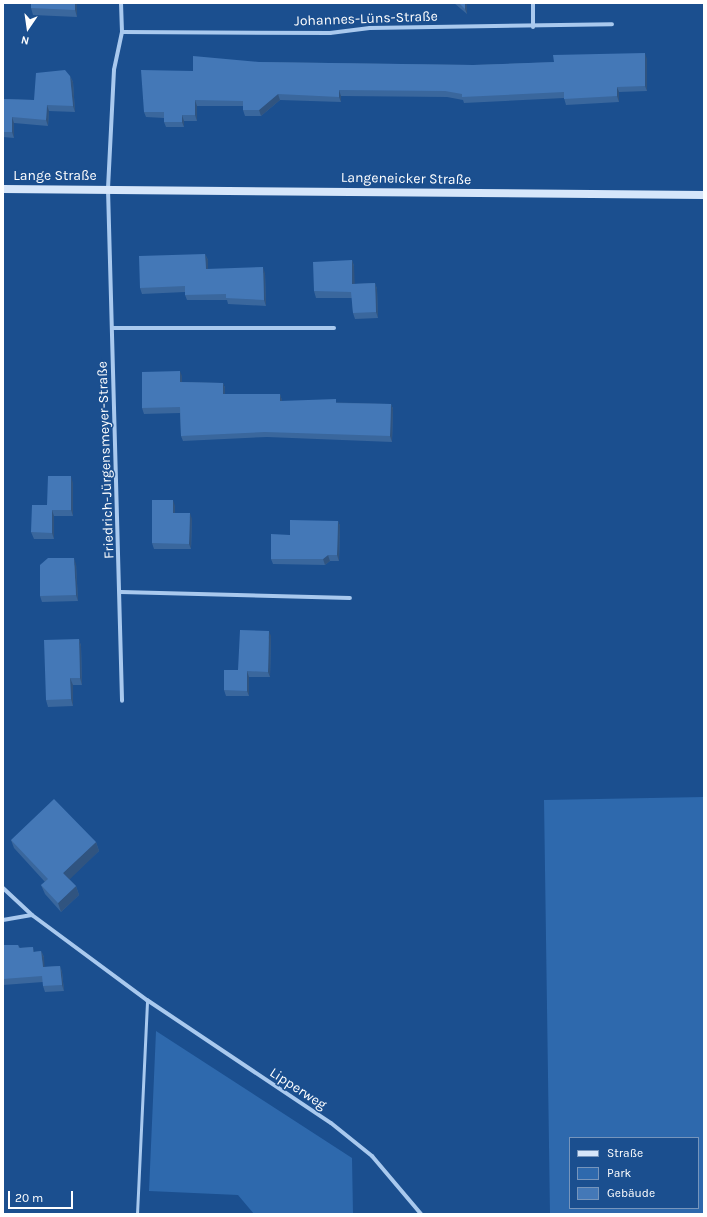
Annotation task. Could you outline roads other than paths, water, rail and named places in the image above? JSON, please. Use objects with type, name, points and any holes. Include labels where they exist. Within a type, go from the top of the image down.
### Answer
[{"type":"main road","name":"Lange Straße","points":[[3,189],[108,189]]},
{"type":"main road","name":"Langeneicker Straße","points":[[108,189],[704,195]]},
{"type":"street","name":"Friedrich-Jürgensmeyer-Straße","points":[[121,3],[122,32],[114,70],[108,189],[121,592],[122,701]]},
{"type":"street","points":[[532,3],[533,27]]},
{"type":"street","name":"Johannes-Lüns-Straße","points":[[122,32],[330,34],[370,28],[533,27],[612,24]]},
{"type":"street","points":[[112,328],[334,328]]},
{"type":"street","points":[[121,592],[350,598]]},
{"type":"street","name":"Lipperweg","points":[[3,888],[32,914],[147,1000],[331,1124],[372,1156],[421,1214]]},
{"type":"street","points":[[3,920],[32,914]]},
{"type":"lane","points":[[137,1214],[147,1000]]}]
